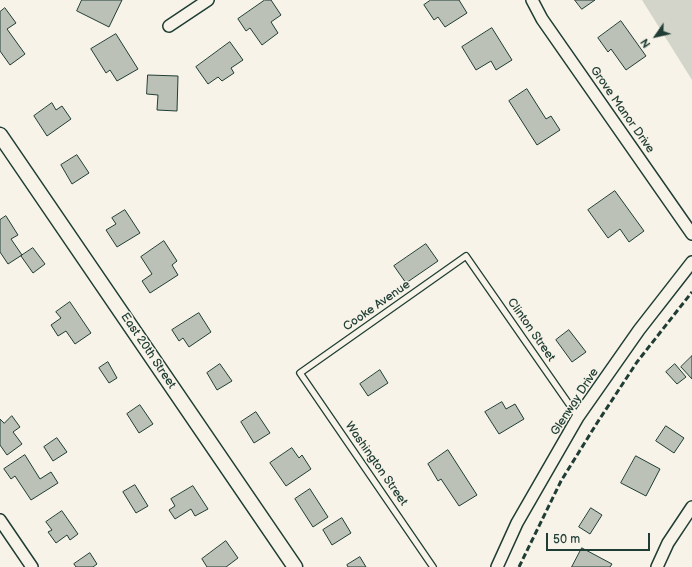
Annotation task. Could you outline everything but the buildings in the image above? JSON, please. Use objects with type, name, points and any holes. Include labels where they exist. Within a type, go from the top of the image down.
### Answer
[{"type":"street","points":[[169,26],[208,0]]},
{"type":"street","name":"Grove Manor Drive","points":[[532,0],[542,19],[692,234]]},
{"type":"street","name":"East 20th Street","points":[[0,135],[295,567]]},
{"type":"street","name":"Glenway Drive","points":[[497,567],[517,524],[578,417],[639,330],[692,262]]},
{"type":"street","points":[[657,567],[668,543],[692,507]]},
{"type":"street","points":[[0,520],[32,567]]},
{"type":"lane","name":"Cooke Avenue","points":[[300,373],[466,256]]},
{"type":"lane","name":"Clinton Street","points":[[466,256],[578,417]]},
{"type":"lane","name":"Washington Street","points":[[300,373],[433,567]]},
{"type":"shaded area","points":[[642,0],[692,0],[692,80]]},
{"type":"railway","points":[[519,567],[561,481],[597,423],[637,362],[692,292]]}]
